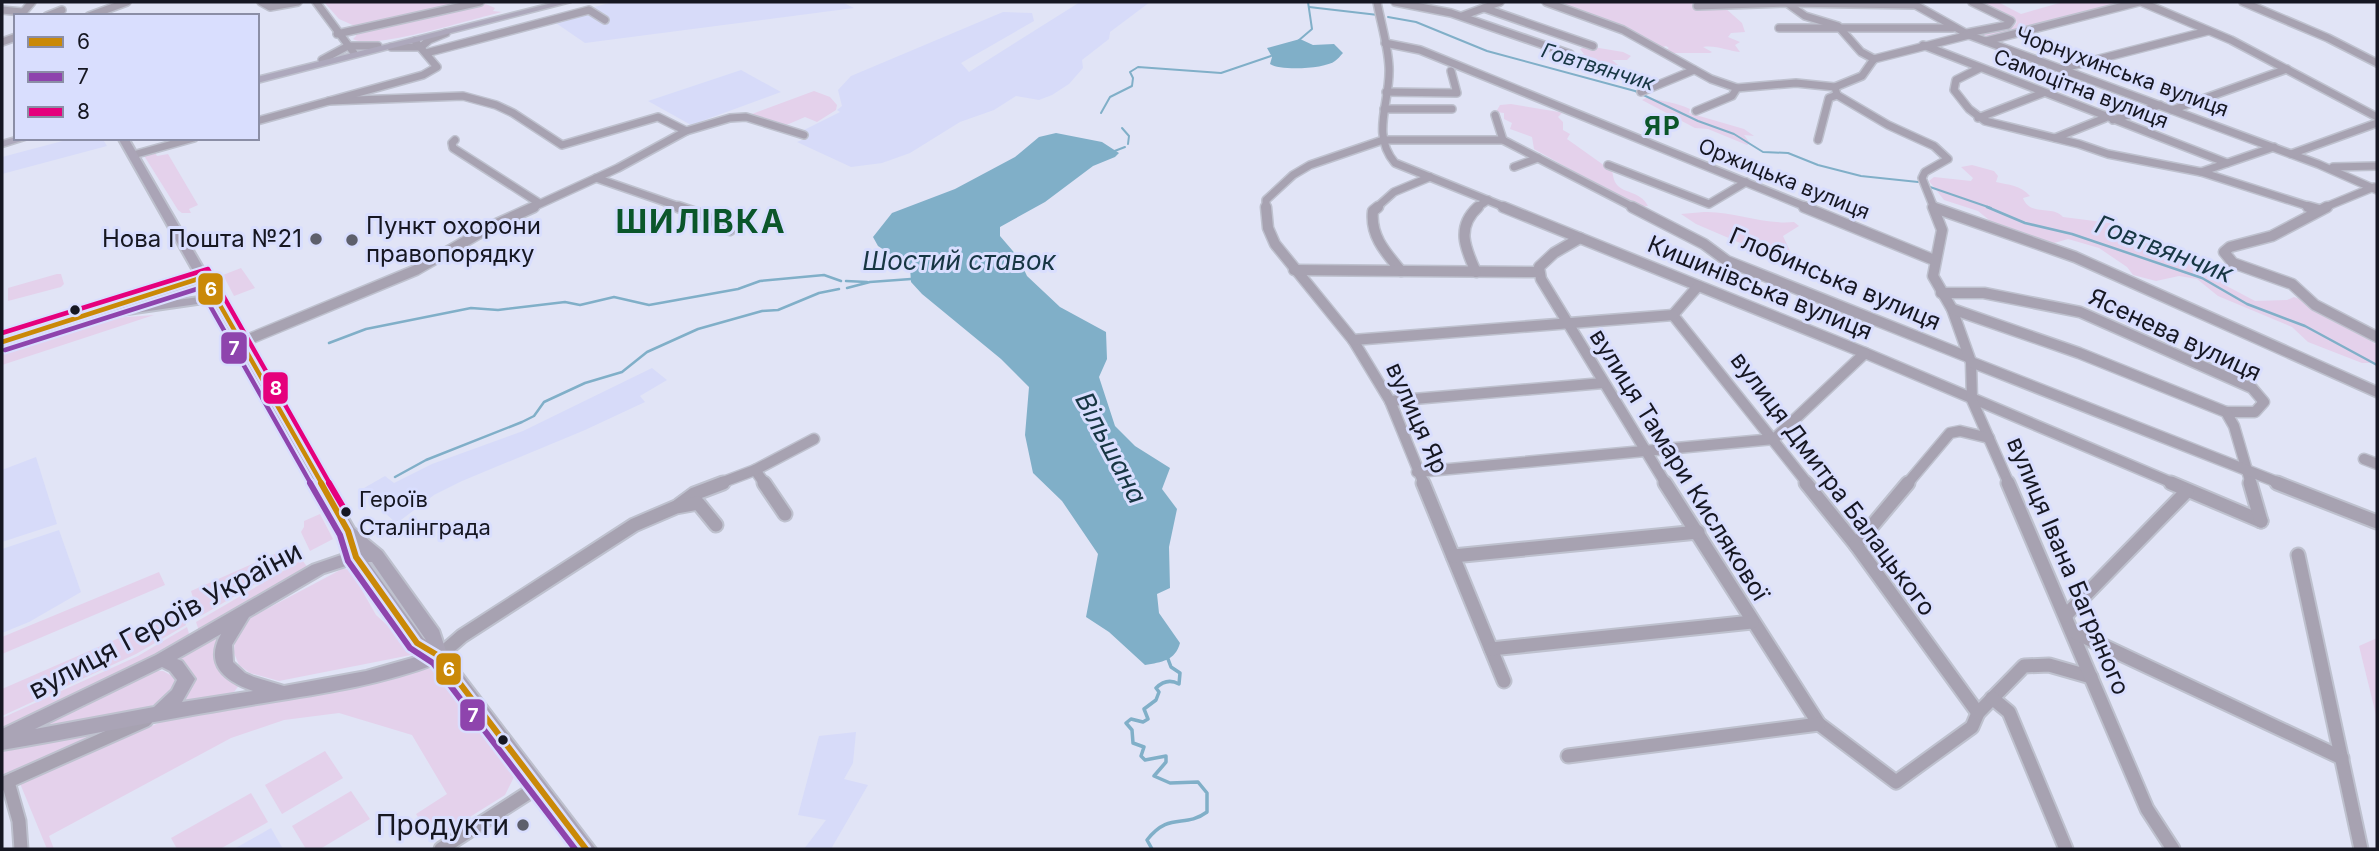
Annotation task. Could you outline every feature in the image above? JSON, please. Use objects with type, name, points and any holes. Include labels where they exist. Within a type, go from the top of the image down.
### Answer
[{"type":"highway","points":[[259,78],[395,44],[421,44],[551,2]]},
{"type":"highway","points":[[421,44],[446,33],[566,2]]},
{"type":"highway","points":[[326,61],[351,49],[376,49]]},
{"type":"main road","points":[[124,140],[348,531],[356,557],[417,643],[439,656],[586,849]]},
{"type":"main road","points":[[2,342],[204,277]]},
{"type":"main road","points":[[76,318],[216,298]]},
{"type":"main road","points":[[348,531],[376,555],[433,634],[439,656]]},
{"type":"main road","name":"вулиця Героїв України","points":[[2,737],[162,660],[318,569],[356,557],[376,555]]},
{"type":"main road","points":[[242,615],[225,643],[224,662],[230,671],[249,683],[290,691]]},
{"type":"main road","name":"вулиця Героїв України","points":[[2,743],[382,673],[439,656]]},
{"type":"main road","points":[[159,713],[178,695],[186,679],[176,666],[162,660]]},
{"type":"street","points":[[2,10],[21,14],[32,2]]},
{"type":"street","points":[[94,14],[127,2]]},
{"type":"street","points":[[261,2],[270,7],[298,2]]},
{"type":"street","points":[[316,2],[337,34],[351,49]]},
{"type":"street","points":[[337,34],[480,2]]},
{"type":"street","points":[[1377,2],[1389,71],[1383,140],[1503,140],[1495,115]]},
{"type":"street","points":[[1395,2],[1462,16],[1570,54]]},
{"type":"street","points":[[1462,16],[1500,2]]},
{"type":"street","points":[[1546,2],[1623,30],[1656,46],[1694,70],[1737,88],[1796,83],[1836,91],[1888,125],[1943,152],[1948,159],[1925,172],[1922,178],[1942,230],[1933,276],[1941,293]]},
{"type":"street","points":[[1697,6],[1786,2],[1912,3]]},
{"type":"street","points":[[1786,2],[1805,16],[1838,26],[1861,52],[1874,59]]},
{"type":"street","points":[[1818,140],[1829,98],[1862,76],[1874,59],[2011,21],[1972,2]]},
{"type":"street","points":[[1986,41],[2140,2],[2287,69],[2377,117]]},
{"type":"street","points":[[2243,2],[2328,38],[2377,63]]},
{"type":"street","points":[[1426,7],[1442,3]]},
{"type":"street","name":"Чорнухинська вулиця","points":[[1912,3],[1967,34],[2327,167],[2375,188]]},
{"type":"street","points":[[1484,8],[1593,46]]},
{"type":"street","points":[[52,14],[62,10]]},
{"type":"street","points":[[259,120],[431,71],[437,67],[421,44],[589,10],[605,20]]},
{"type":"street","points":[[1779,28],[1956,28]]},
{"type":"street","points":[[2064,68],[2208,31]]},
{"type":"street","name":"Оржицька вулиця","points":[[1385,43],[1420,50],[1934,260]]},
{"type":"street","name":"Самоцітна вулиця","points":[[1923,45],[2227,163]]},
{"type":"street","points":[[1980,68],[1954,83],[1957,95],[1978,118],[2108,154],[2201,172],[2319,210]]},
{"type":"street","points":[[2172,110],[2287,69]]},
{"type":"street","points":[[1640,92],[1681,73],[1694,70]]},
{"type":"street","points":[[1386,92],[1457,93],[1451,71]]},
{"type":"street","points":[[1696,111],[1732,96],[1737,88]]},
{"type":"street","points":[[1978,118],[2043,93]]},
{"type":"street","points":[[329,101],[463,96],[496,105],[513,113],[562,145],[658,117],[686,131]]},
{"type":"street","points":[[2055,138],[2160,105]]},
{"type":"street","points":[[1384,109],[1452,109]]},
{"type":"street","points":[[242,342],[416,270],[490,228],[596,178],[686,131],[730,118],[746,117],[804,135]]},
{"type":"street","points":[[2291,154],[2377,123]]},
{"type":"street","points":[[133,155],[187,140]]},
{"type":"street","points":[[455,140],[452,143],[453,148],[539,203]]},
{"type":"street","name":"Кишинівська вулиця","points":[[1383,140],[1391,160],[1430,177],[1865,353],[2261,521],[2249,473]]},
{"type":"street","name":"вулиця Яр","points":[[1383,140],[1310,165],[1293,175],[1266,200],[1269,233],[1294,270],[1353,340],[1390,401],[1504,681]]},
{"type":"street","name":"Глобинська вулиця","points":[[1503,140],[1704,244],[1727,261],[2249,473],[2377,522]]},
{"type":"street","points":[[2201,172],[2274,147]]},
{"type":"street","points":[[1514,167],[1538,158]]},
{"type":"street","points":[[1608,165],[1709,204],[1746,182]]},
{"type":"street","points":[[2327,167],[2377,166]]},
{"type":"street","points":[[1401,271],[1376,237],[1372,225],[1373,211],[1394,192],[1430,177]]},
{"type":"street","points":[[596,178],[702,215],[730,230]]},
{"type":"street","points":[[2375,188],[2319,210],[2310,218],[2272,236],[2230,247],[2224,252],[2233,263],[2292,284],[2315,306],[2377,337]]},
{"type":"street","points":[[1476,272],[1464,241],[1464,223],[1474,209],[1488,200]]},
{"type":"street","points":[[1935,208],[2074,257],[2377,392]]},
{"type":"street","points":[[1294,270],[1538,272],[1545,261],[1580,238]]},
{"type":"street","name":"вулиця Тамари Кислякової","points":[[1538,272],[1645,451],[1818,723],[1896,782],[1972,727],[1978,713]]},
{"type":"street","points":[[1353,340],[1673,315],[1698,285]]},
{"type":"street","name":"вулиця Івана Багряного","points":[[1941,293],[1952,309],[1970,360],[1972,400],[2074,632],[2147,809],[2173,849]]},
{"type":"street","name":"Ясенева вулиця","points":[[1941,293],[1984,293],[2080,312],[2252,388],[2264,402],[2255,412],[2226,412]]},
{"type":"street","points":[[1952,309],[2078,353],[2226,412],[2234,426],[2249,473]]},
{"type":"street","name":"вулиця Дмитра Балацького","points":[[1673,315],[1856,545],[1978,713]]},
{"type":"street","points":[[1417,472],[1774,439],[1865,353]]},
{"type":"street","points":[[1390,401],[1603,383]]},
{"type":"street","points":[[1856,545],[1950,433],[1960,431],[1989,438]]},
{"type":"street","points":[[439,656],[462,636],[634,525],[676,507],[694,494],[755,470],[814,439]]},
{"type":"street","points":[[2364,459],[2377,464]]},
{"type":"street","points":[[755,470],[785,514]]},
{"type":"street","points":[[2066,615],[2187,491]]},
{"type":"street","points":[[676,507],[698,503],[716,525]]},
{"type":"street","points":[[1453,556],[1698,532]]},
{"type":"street","points":[[2298,555],[2361,849]]},
{"type":"street","points":[[1491,649],[1752,622]]},
{"type":"street","points":[[2074,632],[2342,758]]},
{"type":"street","points":[[1978,713],[2024,666],[2032,663],[2091,677]]},
{"type":"street","points":[[1992,698],[2009,712],[2066,849]]},
{"type":"street","name":"вулиця Героїв України","points":[[5,783],[159,713]]},
{"type":"street","points":[[1568,756],[1818,723]]},
{"type":"street","points":[[5,783],[19,821],[21,849]]},
{"type":"street","points":[[441,849],[539,786]]},
{"type":"shaded area","points":[[324,2],[481,2],[495,8],[493,11],[502,12],[401,37],[364,42],[353,39],[357,27],[339,19]]},
{"type":"shaded area","points":[[613,2],[842,2],[854,8],[585,43],[550,19]]},
{"type":"shaded area","points":[[1080,2],[1150,2],[1110,32],[1109,39],[1082,60],[1083,68],[1069,84],[1052,95],[1039,100],[1016,96],[994,110],[960,122],[910,153],[882,163],[851,167],[797,142],[804,139],[802,131],[840,112],[837,110],[842,106],[838,90],[851,76],[1003,12],[1032,13],[1034,21],[961,63],[969,72]]},
{"type":"shaded area","points":[[1688,2],[1725,8],[1742,23],[1745,32],[1731,33],[1728,37],[1740,42],[1735,45],[1740,52],[1703,47],[1712,52],[1671,53],[1666,50],[1669,48],[1666,46],[1660,48],[1557,3]]},
{"type":"shaded area","points":[[1982,2],[1998,2],[2021,14],[2063,2],[2128,2],[1991,37],[1978,34],[2014,26],[2017,22]]},
{"type":"shaded area","points":[[1587,46],[1623,52],[1631,56],[1627,60],[1612,60],[1618,65],[1598,65],[1616,74],[1613,77],[1596,71],[1585,71],[1564,59],[1584,54],[1580,49]]},
{"type":"shaded area","points":[[741,70],[781,92],[691,125],[648,101]]},
{"type":"shaded area","points":[[814,91],[830,97],[837,105],[836,110],[817,122],[805,117],[784,126],[752,114]]},
{"type":"shaded area","points":[[1648,97],[1685,107],[1690,109],[1689,113],[1744,129],[1754,136],[1744,135],[1750,143],[1747,145],[1708,129],[1695,128],[1642,100]]},
{"type":"shaded area","points":[[1511,104],[1562,113],[1558,117],[1563,122],[1563,130],[1570,134],[1567,139],[1612,171],[1618,186],[1640,197],[1648,206],[1637,207],[1534,149],[1532,137],[1510,129],[1512,123],[1504,119],[1504,113],[1496,112],[1500,105]]},
{"type":"shaded area","points":[[66,140],[103,140],[107,146],[2,174],[2,157]]},
{"type":"shaded area","points":[[154,151],[157,156],[168,154],[198,205],[189,209],[191,213],[178,210],[143,154]]},
{"type":"shaded area","points":[[1972,165],[1994,171],[1998,176],[1996,182],[2026,192],[2030,196],[2023,198],[2031,207],[2063,217],[2110,223],[2155,241],[2177,256],[2208,262],[2220,273],[2221,283],[2255,301],[2287,300],[2294,297],[2303,300],[2332,321],[2347,326],[2377,345],[2377,363],[2362,363],[2308,342],[2292,327],[2218,296],[2197,279],[2179,276],[2156,281],[2133,275],[2127,267],[2099,248],[2068,239],[2047,245],[1994,224],[1978,211],[1944,200],[1929,181],[1934,177],[1971,181],[1973,178],[1961,167]]},
{"type":"shaded area","points":[[1704,212],[1771,222],[1794,222],[1799,226],[1783,236],[1790,251],[1773,257],[1696,224],[1681,214]]},
{"type":"shaded area","points":[[241,268],[255,288],[234,296],[223,275]]},
{"type":"shaded area","points":[[61,274],[64,284],[61,287],[8,301],[8,288]]},
{"type":"shaded area","points":[[154,315],[2,365],[2,347],[87,320]]},
{"type":"shaded area","points":[[652,368],[667,380],[640,396],[645,402],[462,481],[434,495],[401,520],[395,522],[374,503],[364,488],[385,476],[394,483],[432,464],[523,431]]},
{"type":"shaded area","points":[[36,457],[57,524],[2,542],[2,470]]},
{"type":"shaded area","points":[[320,514],[333,539],[310,551],[301,532],[304,521]]},
{"type":"shaded area","points":[[59,530],[81,592],[29,622],[2,633],[2,549]]},
{"type":"shaded area","points":[[286,549],[276,572],[199,617],[191,591]]},
{"type":"shaded area","points":[[302,560],[309,569],[199,631],[196,622]]},
{"type":"shaded area","points":[[342,569],[350,569],[376,615],[415,650],[411,655],[279,681],[250,673],[239,665],[234,653],[235,639],[248,619]]},
{"type":"shaded area","points":[[159,572],[165,585],[2,654],[2,637]]},
{"type":"shaded area","points":[[181,611],[186,625],[136,654],[2,716],[2,689]]},
{"type":"shaded area","points":[[187,627],[190,637],[159,655],[73,698],[2,729],[2,718],[138,656]]},
{"type":"shaded area","points":[[225,632],[218,649],[240,684],[234,692],[185,702],[181,698],[194,675],[179,658],[181,654]]},
{"type":"shaded area","points":[[2377,638],[2377,719],[2359,646]]},
{"type":"shaded area","points":[[433,668],[514,777],[505,795],[433,840],[416,814],[447,794],[412,735],[339,713],[284,720],[231,738],[49,836],[54,849],[47,849],[19,781],[171,718]]},
{"type":"shaded area","points":[[153,671],[163,671],[176,678],[169,694],[153,705],[142,710],[34,730]]},
{"type":"shaded area","points":[[135,723],[2,778],[2,752]]},
{"type":"shaded area","points":[[856,732],[853,763],[844,779],[868,785],[831,849],[804,849],[826,820],[798,815],[819,736]]},
{"type":"shaded area","points":[[325,751],[343,778],[282,814],[265,785]]},
{"type":"shaded area","points":[[351,791],[370,819],[320,849],[306,849],[292,826]]},
{"type":"shaded area","points":[[251,793],[268,822],[220,849],[177,849],[171,838]]},
{"type":"shaded area","points":[[271,828],[283,849],[234,849]]},
{"type":"water","points":[[1300,39],[1313,45],[1334,44],[1343,53],[1330,64],[1313,67],[1283,68],[1270,64],[1272,57],[1267,48]]},
{"type":"water","name":"Шостий ставок","points":[[1056,133],[1102,142],[1119,153],[1093,166],[1045,202],[1000,227],[1000,236],[1018,257],[1027,276],[1060,307],[1106,332],[1107,359],[1099,377],[1115,426],[1135,446],[1170,468],[1162,489],[1177,509],[1169,547],[1170,588],[1157,594],[1159,613],[1180,643],[1171,657],[1151,664],[1145,665],[1109,632],[1086,617],[1098,554],[1062,501],[1033,473],[1025,435],[1029,387],[1001,359],[922,294],[911,282],[910,267],[878,246],[873,237],[892,213],[955,189],[1015,157],[1039,137]]},
{"type":"waterway","name":"Вільшана","points":[[1298,41],[1312,29],[1308,2]]},
{"type":"waterway","name":"Говтвянчик","points":[[1309,7],[1378,15]]},
{"type":"waterway","name":"Говтвянчик","points":[[1388,17],[1416,22],[1487,51],[1635,91],[1698,121],[1734,134],[1763,152],[1788,153],[1818,165],[1861,176],[1918,182]]},
{"type":"waterway","name":"Вільшана","points":[[1101,113],[1110,97],[1132,86],[1133,78],[1130,72],[1138,67],[1221,73],[1271,56]]},
{"type":"waterway","name":"Вільшана","points":[[1122,128],[1129,136],[1128,144]]},
{"type":"waterway","name":"Вільшана","points":[[1112,152],[1125,147]]},
{"type":"waterway","name":"Говтвянчик","points":[[1930,187],[1991,208]]},
{"type":"waterway","name":"Говтвянчик","points":[[1987,207],[2025,223],[2072,234],[2202,278],[2247,304],[2305,326],[2377,365]]},
{"type":"waterway","points":[[329,343],[366,329],[471,308],[498,310],[565,302],[580,305],[614,297],[649,305],[738,289],[760,281],[824,275],[841,281]]},
{"type":"waterway","points":[[847,288],[870,282],[911,279]]},
{"type":"waterway","points":[[846,281],[867,282]]},
{"type":"waterway","points":[[395,477],[426,460],[522,422],[534,416],[544,402],[585,383],[622,372],[647,352],[698,329],[762,311],[778,310],[819,293],[839,289]]},
{"type":"waterway","name":"Вільшана","points":[[1152,849],[1147,840],[1155,831],[1170,823],[1199,817],[1207,812],[1207,793],[1198,782],[1170,783],[1154,776],[1166,762],[1166,756],[1145,760],[1141,756],[1144,747],[1133,743],[1132,730],[1126,723],[1131,719],[1143,722],[1148,719],[1144,709],[1156,700],[1159,692],[1156,688],[1164,682],[1179,684],[1180,673],[1171,667],[1168,659]]},
{"type":"transit line","name":"8","points":[[2,333],[208,269],[346,512]]},
{"type":"transit line","name":"6","points":[[2,342],[204,277],[348,531],[356,557],[417,643],[439,656],[586,849]]},
{"type":"transit line","name":"7","points":[[5,350],[200,288],[340,535],[348,561],[410,648],[433,663],[575,849]]},
{"type":"place","name":"Нова Пошта №21","points":[[316,239]]},
{"type":"place","name":"Пункт охорони правопорядку","points":[[352,240]]},
{"type":"place","name":"Героїв Сталінграда","points":[[346,512]]},
{"type":"place","name":"Продукти","points":[[523,825]]},
{"type":"district","name":"ЯР","points":[[1663,126]]},
{"type":"district","name":"ШИЛІВКА","points":[[701,222]]}]
